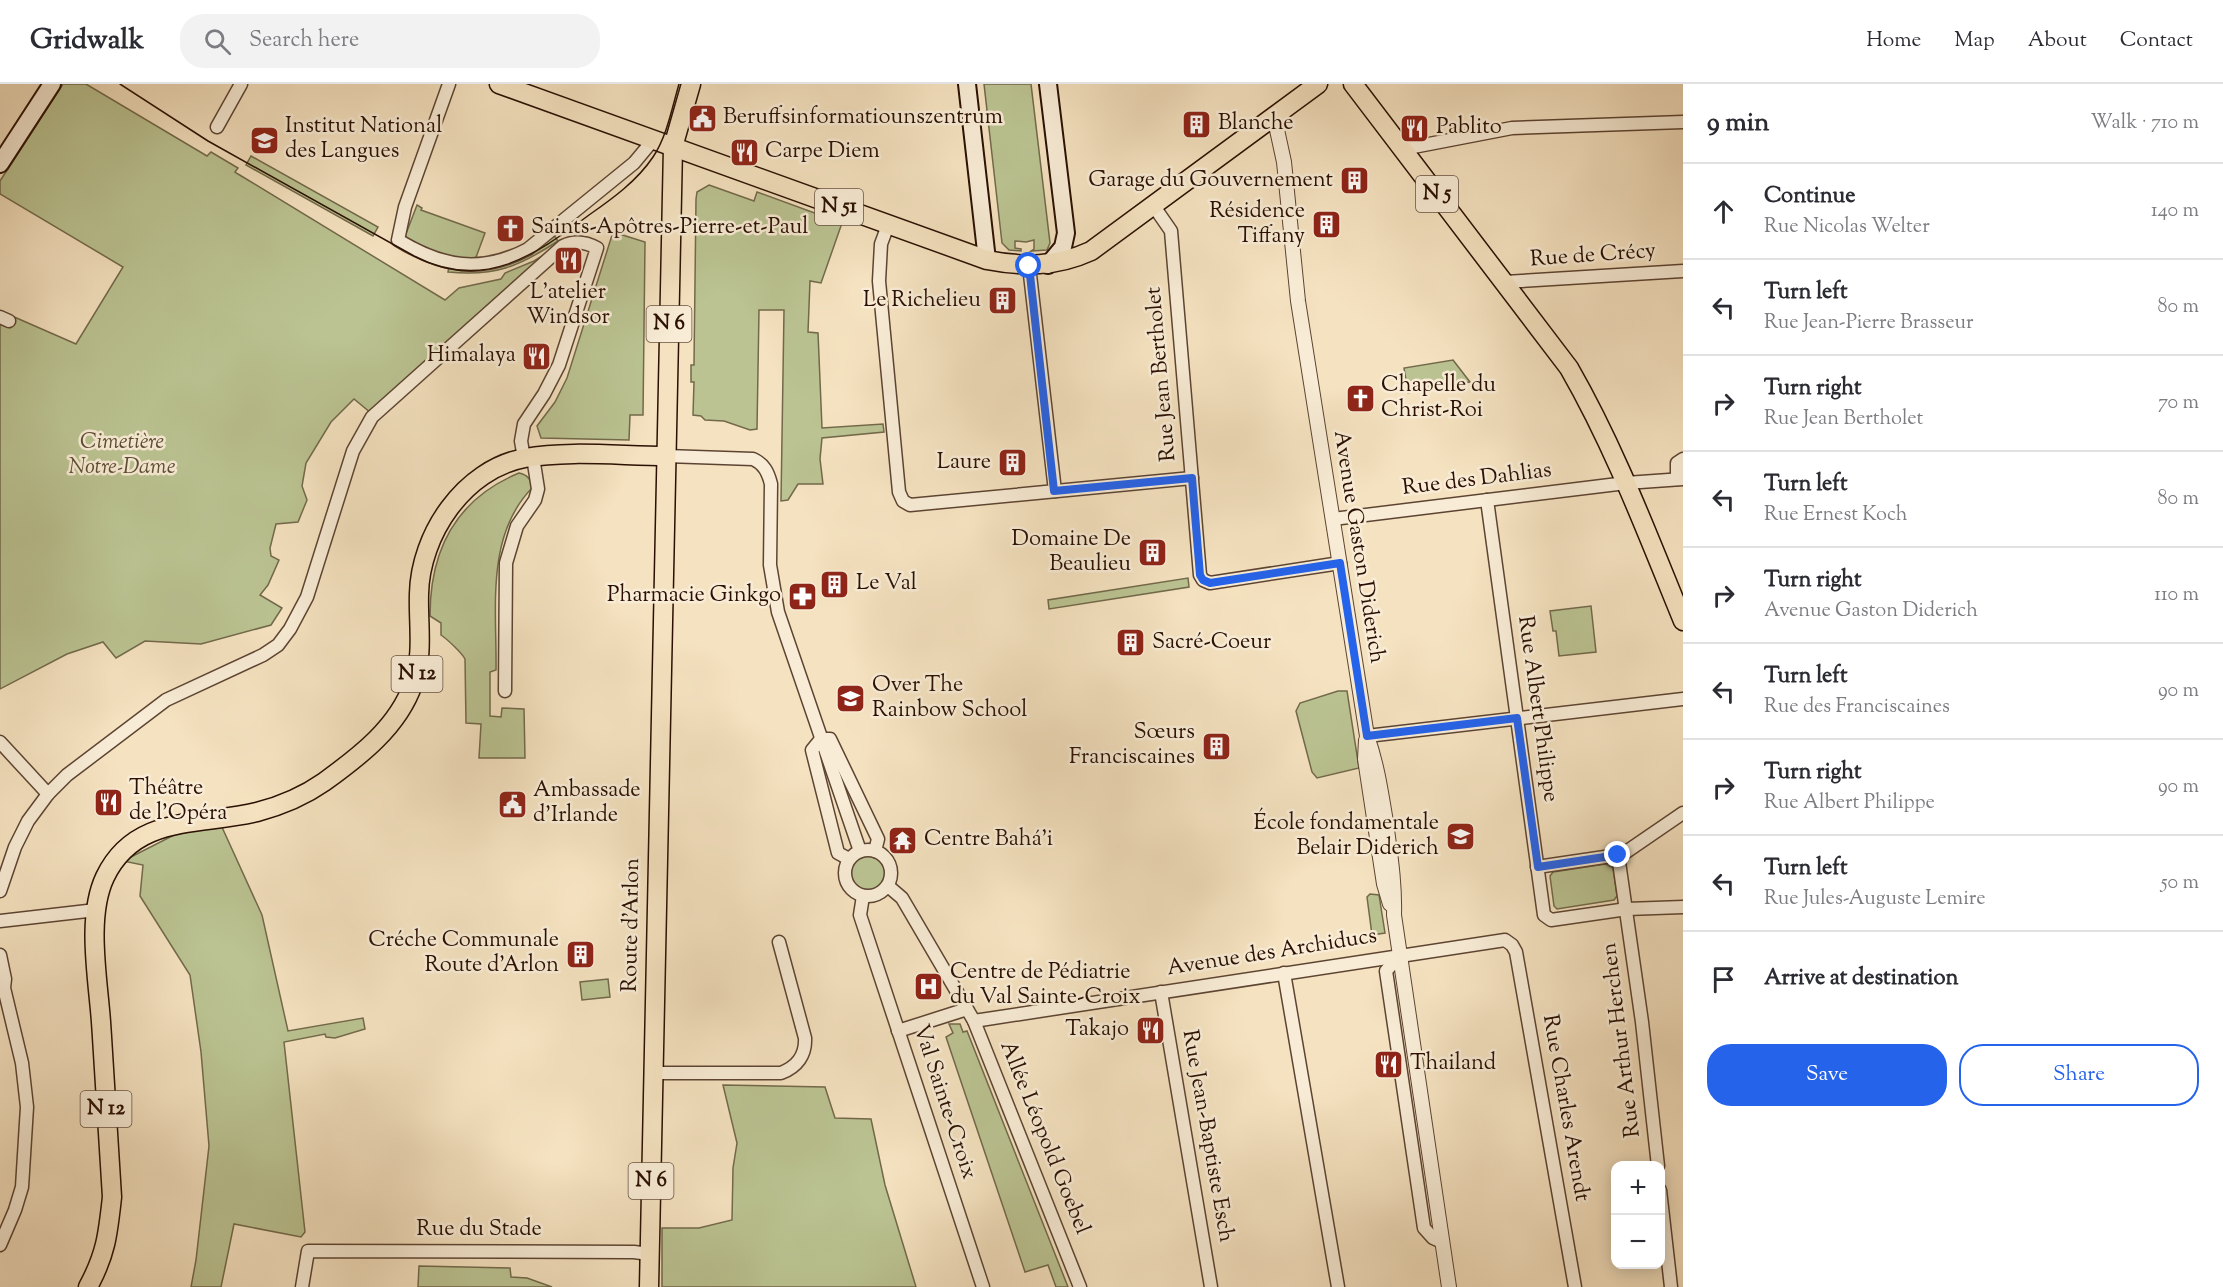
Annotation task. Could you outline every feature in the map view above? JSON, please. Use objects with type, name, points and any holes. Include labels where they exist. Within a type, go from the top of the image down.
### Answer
[{"type":"main road","points":[[0,164],[52,84]]},
{"type":"main road","name":"N 51","points":[[499,84],[987,260],[1029,266],[1048,264],[1090,251],[1318,84]]},
{"type":"main road","name":"N 6","points":[[666,456],[673,147],[690,84]]},
{"type":"main road","points":[[967,84],[987,260]]},
{"type":"main road","points":[[1048,84],[1066,233],[1063,247],[1048,264]]},
{"type":"main road","name":"N 5","points":[[1353,84],[1569,369],[1592,408],[1626,483],[1683,621]]},
{"type":"main road","name":"N 12","points":[[88,1287],[101,1263],[108,1235],[112,1197],[96,918],[99,892],[106,875],[119,855],[141,836],[174,824],[255,812],[294,799],[321,784],[363,753],[386,730],[400,711],[412,687],[420,656],[419,594],[425,557],[442,519],[455,502],[484,475],[501,465],[529,457],[666,456]]},
{"type":"main road","name":"Route d'Arlon","points":[[649,1287],[666,456]]},
{"type":"street","points":[[217,127],[241,84]]},
{"type":"street","points":[[449,84],[405,207],[398,240],[431,258],[453,263],[487,264],[528,249],[634,163],[654,140]]},
{"type":"street","name":"Avenue Gaston Diderich","points":[[1274,116],[1284,162],[1298,301],[1367,736],[1376,759],[1395,881],[1394,915],[1449,1287]]},
{"type":"street","points":[[1403,148],[1512,128],[1683,122]]},
{"type":"street","name":"Rue Jean Bertholet","points":[[1153,206],[1171,231],[1200,575],[1203,580],[1210,583],[1340,563]]},
{"type":"street","points":[[888,225],[881,244],[879,281],[899,492],[903,501],[910,505],[1192,478]]},
{"type":"street","points":[[0,891],[15,847],[28,821],[48,794],[67,775],[166,700],[263,655],[278,645],[290,629],[307,597],[353,451],[372,417],[563,246],[579,242],[597,248],[559,366],[524,424],[521,441],[529,457],[538,489],[535,500],[517,526],[506,562],[505,691]]},
{"type":"street","points":[[1029,266],[1054,491]]},
{"type":"street","name":"Rue de Crécy","points":[[1505,282],[1683,271]]},
{"type":"street","points":[[666,456],[753,459],[766,469],[771,483],[770,565],[778,612],[860,851]]},
{"type":"street","points":[[1680,479],[1677,463],[1683,459]]},
{"type":"street","name":"Rue des Dahlias","points":[[1333,519],[1626,483],[1680,479]]},
{"type":"street","name":"Rue Albert Philippe","points":[[1487,500],[1544,915],[1551,920],[1627,909]]},
{"type":"street","points":[[1367,736],[1683,699]]},
{"type":"street","points":[[820,739],[830,740],[878,839],[875,851]]},
{"type":"street","points":[[820,739],[813,750],[838,853],[849,859]]},
{"type":"street","points":[[0,742],[48,794]]},
{"type":"street","points":[[1538,867],[1618,855],[1626,852],[1683,813]]},
{"type":"street","points":[[860,851],[875,851],[883,855],[891,870],[888,886],[877,896],[863,896],[848,886],[845,868],[849,859],[860,851]]},
{"type":"street","name":"Rue Arthur Herchen","points":[[1618,855],[1642,1022],[1657,1161]]},
{"type":"street","name":"Allée Léopold Goebel","points":[[888,886],[902,898],[974,1021],[1080,1287]]},
{"type":"street","name":"Val Sainte-Croix","points":[[863,896],[860,915],[983,1287]]},
{"type":"street","points":[[1627,909],[1683,907]]},
{"type":"street","points":[[0,921],[96,918]]},
{"type":"street","name":"Avenue des Archiducs","points":[[974,1021],[1505,940]]},
{"type":"street","name":"Rue Charles Arendt","points":[[1505,940],[1516,952],[1575,1287]]},
{"type":"street","points":[[652,1073],[781,1072],[791,1069],[797,1063],[805,1045],[804,1038],[779,942]]},
{"type":"street","points":[[0,955],[5,979],[4,988],[22,1063],[27,1107],[22,1187],[0,1245]]},
{"type":"street","points":[[1400,955],[1386,971],[1397,1048],[1424,1228],[1433,1238],[1442,1242]]},
{"type":"street","points":[[1284,973],[1338,1287]]},
{"type":"street","name":"Rue Jean-Baptiste Esch","points":[[1161,992],[1211,1287]]},
{"type":"street","points":[[898,1031],[967,1009]]},
{"type":"street","points":[[1397,1048],[1413,1045]]},
{"type":"street","points":[[1411,1141],[1427,1138]]},
{"type":"street","points":[[1663,1215],[1671,1287]]},
{"type":"street","name":"Rue du Stade","points":[[302,1287],[308,1251],[634,1252],[649,1254]]},
{"type":"green space","name":"Cimetière Notre-Dame","points":[[63,84],[86,84],[207,156],[211,152],[238,168],[235,172],[238,174],[445,300],[459,288],[501,279],[505,273],[534,261],[561,244],[371,413],[354,399],[331,422],[306,463],[302,486],[307,500],[298,522],[276,524],[270,548],[271,556],[279,560],[268,585],[260,595],[282,608],[271,625],[201,644],[145,641],[116,658],[103,642],[67,654],[0,689],[0,323],[6,326],[12,316],[76,344],[123,267],[0,194],[0,181]]},
{"type":"green space","points":[[984,84],[1031,84],[1050,243],[1047,250],[1031,251],[1034,249],[1034,240],[1015,241],[1015,248],[1021,251],[1009,250],[1002,243]]},
{"type":"green space","points":[[251,156],[378,227],[373,236],[246,165]]},
{"type":"green space","points":[[709,185],[754,201],[757,192],[842,223],[821,283],[810,281],[808,332],[818,333],[822,428],[883,424],[884,432],[822,438],[820,459],[823,484],[798,484],[788,500],[781,501],[784,310],[759,310],[757,429],[750,430],[724,421],[705,420],[701,416],[693,415],[694,382],[691,382],[691,365],[694,365],[696,199],[697,192]]},
{"type":"green space","points":[[417,205],[422,208],[421,210],[485,233],[475,260],[433,254],[404,239]]},
{"type":"green space","points":[[613,232],[645,242],[643,415],[630,415],[629,440],[541,438],[537,426],[555,402],[567,378]]},
{"type":"green space","points":[[553,234],[558,241],[506,268],[480,273],[448,272],[449,266],[478,268]]},
{"type":"green space","points":[[1453,360],[1470,382],[1408,393],[1404,368]]},
{"type":"green space","points":[[519,473],[528,478],[533,487],[518,506],[507,527],[500,550],[495,598],[496,670],[490,672],[490,716],[501,717],[502,708],[524,709],[525,758],[479,758],[481,724],[466,723],[465,659],[441,635],[441,623],[430,616],[431,592],[435,569],[442,549],[463,512],[497,484]]},
{"type":"green space","points":[[1188,578],[1189,587],[1049,609],[1048,600]]},
{"type":"green space","points":[[1591,606],[1596,652],[1559,656],[1556,631],[1553,631],[1550,611]]},
{"type":"green space","points":[[1338,691],[1347,691],[1359,768],[1317,778],[1312,772],[1296,711],[1300,703]]},
{"type":"green space","points":[[221,825],[262,915],[288,1031],[363,1018],[365,1029],[335,1038],[326,1037],[325,1034],[284,1042],[305,1232],[301,1237],[234,1224],[221,1287],[191,1287],[209,1146],[201,1052],[190,975],[140,896],[143,865],[123,861],[174,835]]},
{"type":"green space","points":[[868,856],[880,861],[885,873],[880,885],[868,890],[856,885],[851,873],[856,861]]},
{"type":"green space","points":[[1606,864],[1613,868],[1617,896],[1614,900],[1557,909],[1554,906],[1550,876],[1553,872]]},
{"type":"green space","points":[[1370,894],[1379,895],[1385,933],[1372,935],[1367,897]]},
{"type":"green space","points":[[608,979],[610,997],[582,1000],[580,982]]},
{"type":"green space","points":[[949,1024],[960,1024],[963,1032],[967,1031],[1068,1287],[1056,1287],[1048,1265],[1025,1272],[946,1037],[953,1033]]},
{"type":"green space","points":[[723,1085],[825,1087],[835,1118],[871,1119],[885,1185],[916,1287],[662,1287],[662,1228],[699,1228],[732,1220],[733,1168],[737,1143]]},
{"type":"green space","points":[[419,1266],[510,1268],[511,1277],[527,1278],[552,1287],[418,1287]]},
{"type":"tram line","points":[[120,84],[208,141],[414,256],[439,266],[463,271],[485,270],[528,255],[569,230],[624,189],[647,166],[658,149],[669,122],[679,84]]},
{"type":"place","name":"Beruffsinformatiounszentrum","points":[[702,118]]},
{"type":"place","name":"Blanche","points":[[1197,124]]},
{"type":"place","name":"Pablito","points":[[1415,128]]},
{"type":"place","name":"Institut National des Langues","points":[[264,140]]},
{"type":"place","name":"Carpe Diem","points":[[744,152]]},
{"type":"place","name":"Garage du Gouvernement","points":[[1354,181]]},
{"type":"place","name":"Résidence Tiffany","points":[[1326,225]]},
{"type":"place","name":"Saints-Apôtres-Pierre-et-Paul","points":[[510,228]]},
{"type":"place","name":"L'atelier Windsor","points":[[568,261]]},
{"type":"place","name":"Le Richelieu","points":[[1002,301]]},
{"type":"place","name":"Himalaya","points":[[537,356]]},
{"type":"place","name":"Chapelle du Christ-Roi","points":[[1360,399]]},
{"type":"place","name":"Laure","points":[[1012,463]]},
{"type":"place","name":"Domaine De Beaulieu","points":[[1152,553]]},
{"type":"place","name":"Le Val","points":[[835,584]]},
{"type":"place","name":"Pharmacie Ginkgo","points":[[802,596]]},
{"type":"place","name":"Sacré-Coeur","points":[[1131,643]]},
{"type":"place","name":"Over The Rainbow School","points":[[851,699]]},
{"type":"place","name":"Sœurs Franciscaines","points":[[1216,746]]},
{"type":"place","name":"Théâtre de l'Opéra","points":[[108,802]]},
{"type":"place","name":"Ambassade d'Irlande","points":[[512,804]]},
{"type":"place","name":"École fondamentale Belair Diderich","points":[[1460,837]]},
{"type":"place","name":"Centre Bahá’i","points":[[903,840]]},
{"type":"place","name":"Créche Communale Route d'Arlon","points":[[580,954]]},
{"type":"place","name":"Centre de Pédiatrie du Val Sainte-Croix","points":[[929,986]]},
{"type":"place","name":"Takajo","points":[[1150,1030]]},
{"type":"place","name":"Thailand","points":[[1389,1064]]},
{"type":"route","points":[[1029,266],[1054,491],[1192,478],[1200,575],[1203,580],[1210,583],[1340,563],[1367,736],[1517,718],[1538,867],[1618,855]]}]
